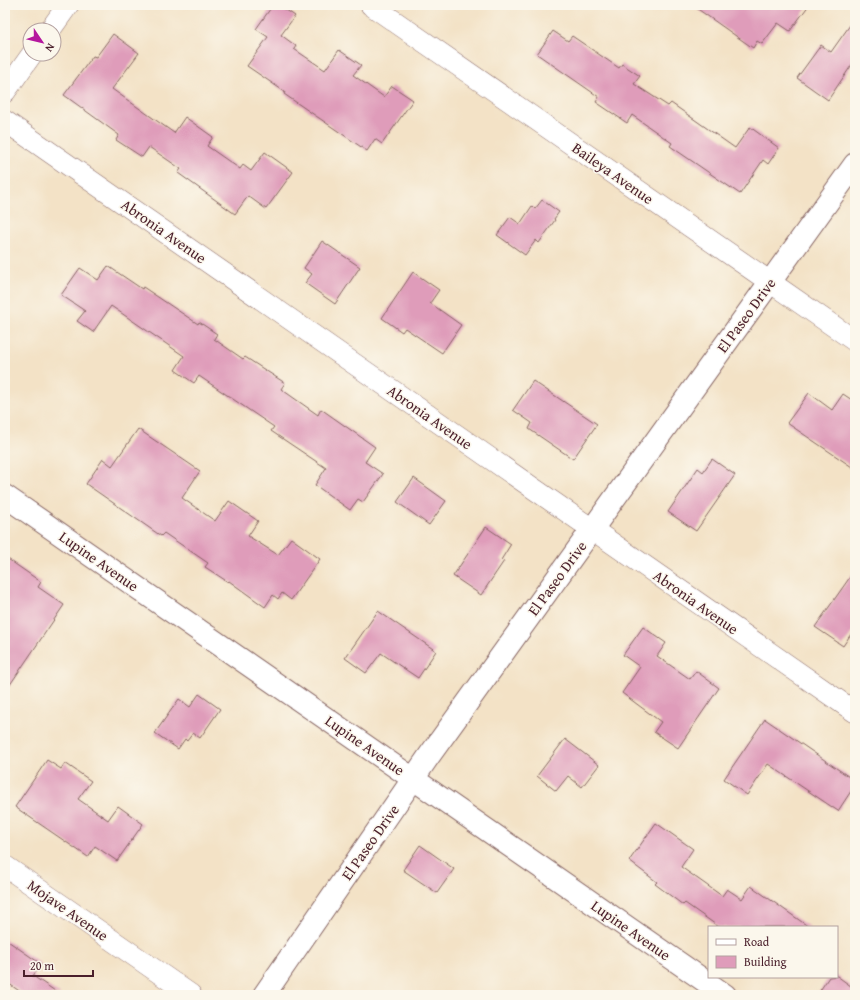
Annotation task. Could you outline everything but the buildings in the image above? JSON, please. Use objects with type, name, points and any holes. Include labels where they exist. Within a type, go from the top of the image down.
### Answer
[{"type":"street","points":[[56,22],[68,5]]},
{"type":"street","name":"Baileya Avenue","points":[[371,5],[855,341]]},
{"type":"street","points":[[5,92],[26,62]]},
{"type":"street","name":"Abronia Avenue","points":[[5,121],[855,712]]},
{"type":"street","name":"El Paseo Drive","points":[[264,995],[414,778],[855,164]]},
{"type":"street","name":"Lupine Avenue","points":[[5,496],[725,995]]},
{"type":"street","name":"Mojave Avenue","points":[[5,866],[191,995]]}]
